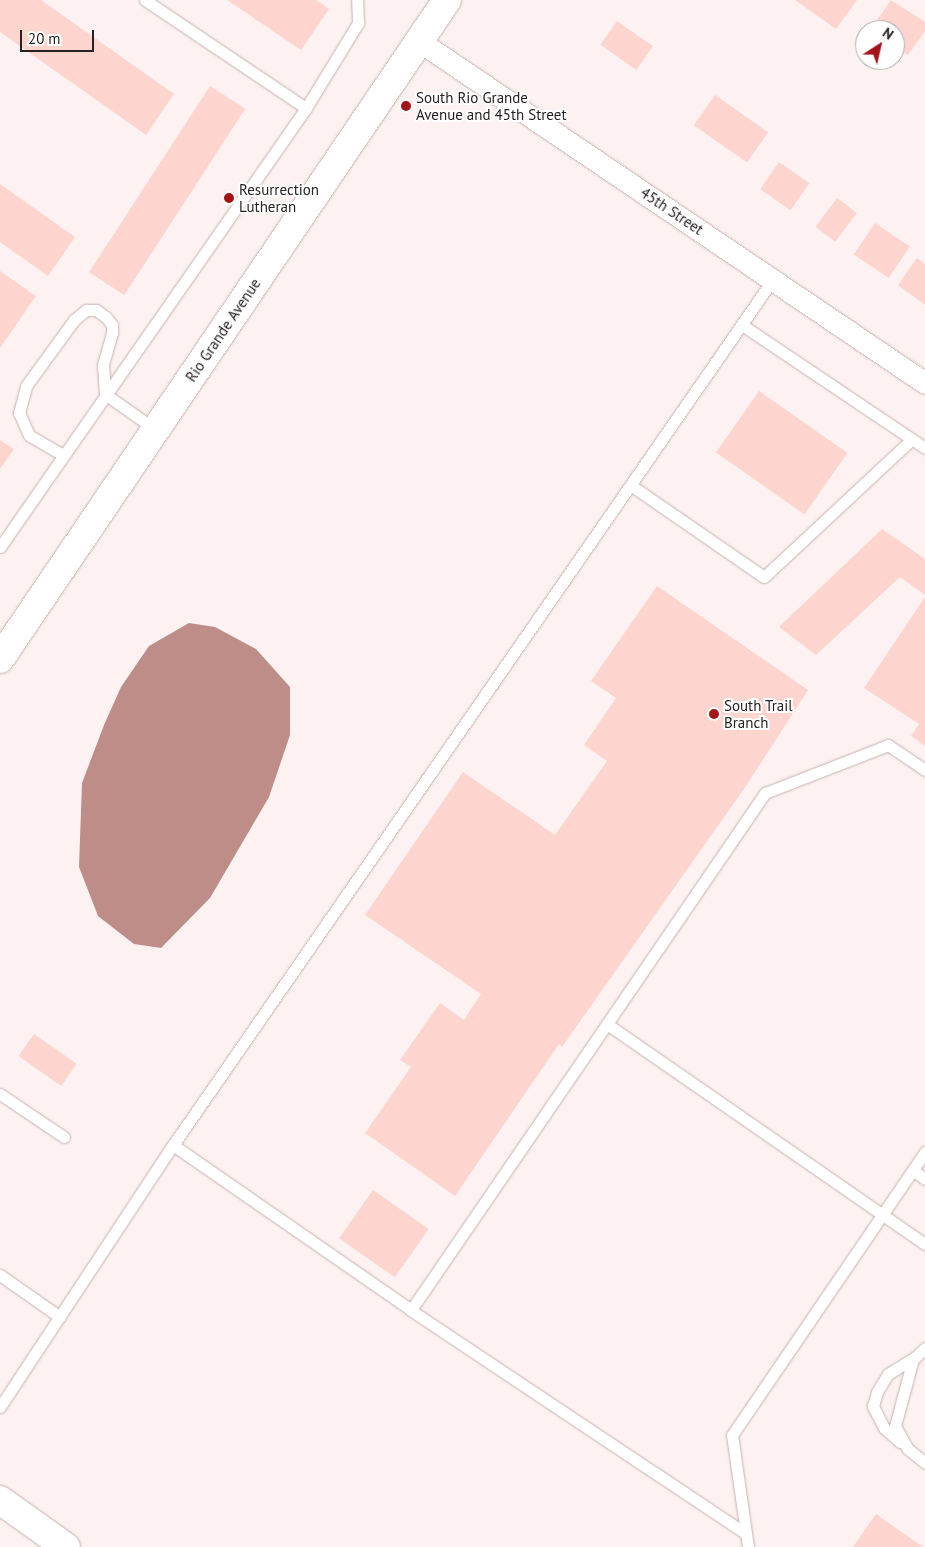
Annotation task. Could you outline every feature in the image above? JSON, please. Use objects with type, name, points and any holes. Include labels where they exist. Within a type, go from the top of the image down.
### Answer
[{"type":"street","name":"Rio Grande Avenue","points":[[0,659],[447,0]]},
{"type":"street","name":"45th Street","points":[[419,41],[925,383]]},
{"type":"street","points":[[0,1500],[66,1547]]},
{"type":"lane","points":[[145,0],[306,108]]},
{"type":"lane","points":[[0,547],[306,108],[358,24],[357,0]]},
{"type":"lane","points":[[0,1407],[173,1145],[632,486],[773,279]]},
{"type":"lane","points":[[63,455],[29,435],[19,413],[26,386],[74,320],[86,310],[96,310],[106,317],[112,325],[112,333],[103,365],[105,394]]},
{"type":"lane","points":[[742,325],[925,448]]},
{"type":"lane","points":[[105,394],[156,430]]},
{"type":"lane","points":[[632,486],[764,577],[912,440]]},
{"type":"lane","points":[[411,1310],[765,793],[888,745],[925,770]]},
{"type":"lane","points":[[607,1024],[925,1244]]},
{"type":"lane","points":[[0,1094],[64,1137]]},
{"type":"lane","points":[[173,1145],[411,1310],[745,1533]]},
{"type":"lane","points":[[748,1547],[732,1435],[925,1152]]},
{"type":"lane","points":[[913,1170],[925,1179]]},
{"type":"lane","points":[[0,1275],[60,1317]]},
{"type":"lane","points":[[925,1348],[888,1374],[877,1392],[872,1406],[884,1428],[925,1463]]},
{"type":"lane","points":[[909,1450],[895,1426],[904,1386],[914,1357]]},
{"type":"shaded area","points":[[189,623],[215,627],[256,649],[290,687],[290,735],[269,797],[210,898],[161,948],[134,944],[98,916],[79,867],[82,783],[121,687],[149,646]]},
{"type":"building","points":[[0,0],[41,0],[174,94],[146,135],[0,32]]},
{"type":"building","points":[[227,0],[316,0],[329,9],[301,50]]},
{"type":"building","points":[[795,0],[857,0],[836,29]]},
{"type":"building","points":[[891,0],[925,22],[925,31],[908,55],[905,53],[905,20],[877,20]]},
{"type":"building","points":[[617,21],[653,46],[636,70],[600,45]]},
{"type":"building","points":[[210,86],[245,109],[124,295],[89,272]]},
{"type":"building","points":[[715,95],[768,132],[747,163],[694,125]]},
{"type":"building","points":[[779,162],[809,183],[790,210],[760,189]]},
{"type":"building","points":[[0,184],[75,237],[48,276],[0,242]]},
{"type":"building","points":[[837,198],[857,213],[835,242],[815,227]]},
{"type":"building","points":[[875,223],[910,246],[889,278],[854,255]]},
{"type":"building","points":[[917,258],[925,264],[925,305],[898,285]]},
{"type":"building","points":[[0,271],[36,296],[0,348]]},
{"type":"building","points":[[759,391],[847,453],[804,514],[716,452]]},
{"type":"building","points":[[0,440],[14,449],[0,469]]},
{"type":"building","points":[[882,529],[925,559],[925,595],[900,577],[816,655],[779,627]]},
{"type":"building","points":[[657,586],[808,690],[746,786],[562,1047],[559,1044],[455,1196],[365,1133],[411,1067],[400,1060],[440,1003],[464,1020],[481,994],[365,915],[463,772],[555,835],[607,761],[584,745],[616,698],[591,681]]},
{"type":"building","points":[[925,597],[925,746],[911,736],[919,724],[864,688]]},
{"type":"building","points":[[34,1034],[77,1064],[61,1086],[19,1056]]},
{"type":"building","points":[[373,1190],[429,1229],[395,1277],[339,1238]]},
{"type":"building","points":[[876,1514],[923,1547],[853,1547]]},
{"type":"place","name":"South Rio Grande Avenue and 45th Street","points":[[406,106]]},
{"type":"place","name":"Resurrection Lutheran","points":[[229,198]]},
{"type":"place","name":"South Trail Branch","points":[[714,714]]}]
